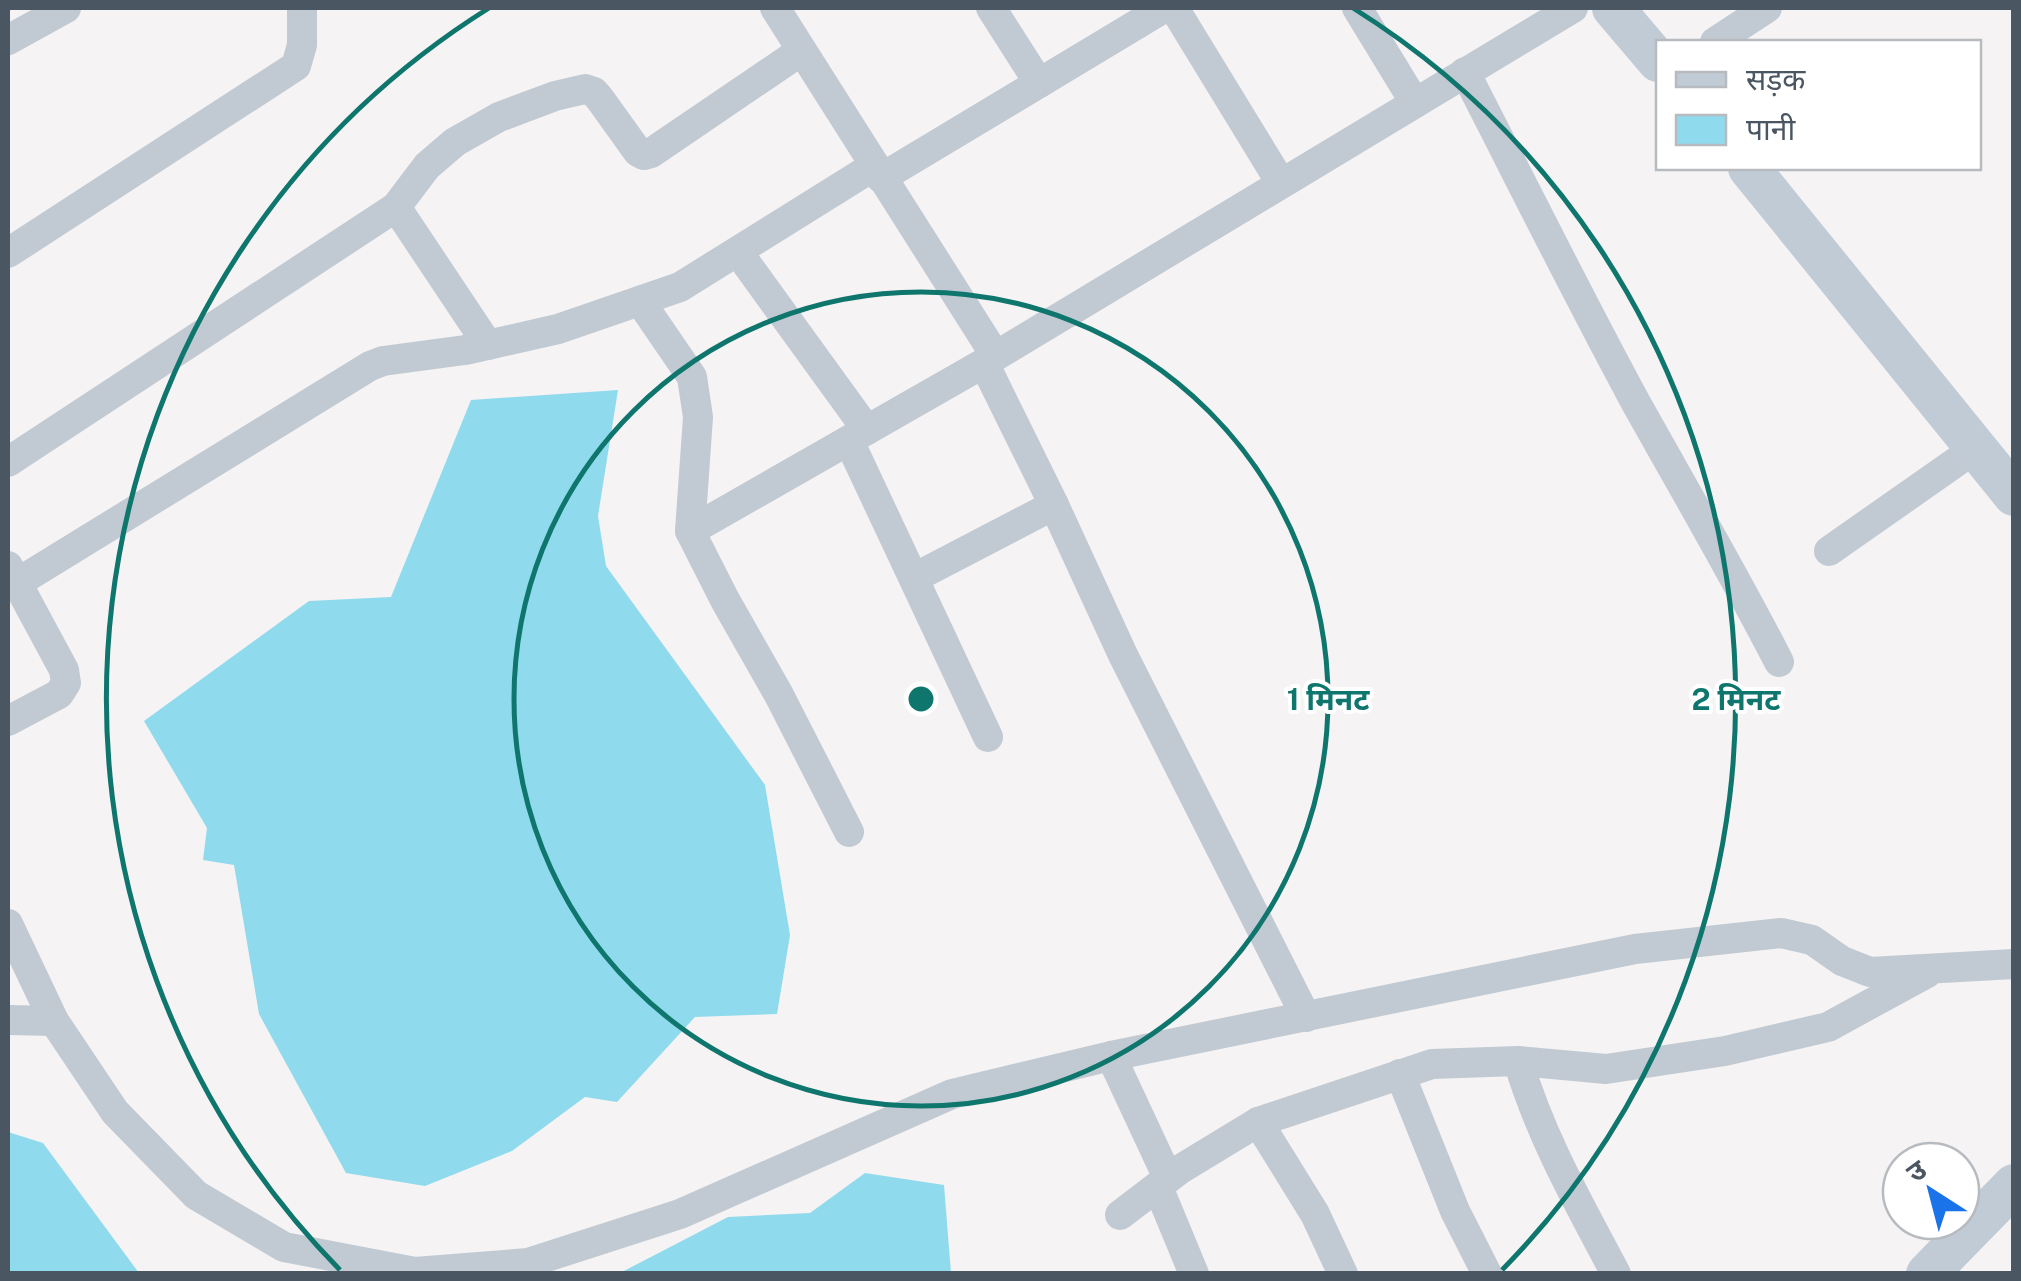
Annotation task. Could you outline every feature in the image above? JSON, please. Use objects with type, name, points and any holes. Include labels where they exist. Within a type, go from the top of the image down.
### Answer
[{"type":"street","points":[[8,40],[66,8]]},
{"type":"street","points":[[8,253],[296,66],[302,45],[302,8]]},
{"type":"street","points":[[774,8],[878,172],[989,359],[1122,655],[1306,1017]]},
{"type":"street","points":[[991,8],[1038,83]]},
{"type":"street","points":[[8,721],[59,694],[66,683],[64,670],[12,575],[370,366],[558,330],[680,287],[1164,8]]},
{"type":"street","points":[[1174,8],[1281,183]]},
{"type":"street","points":[[1357,8],[1414,103]]},
{"type":"street","points":[[690,531],[989,359],[1573,8]]},
{"type":"street","points":[[1613,8],[1656,59]]},
{"type":"street","points":[[1718,40],[1767,8]]},
{"type":"street","points":[[8,462],[396,207],[427,166],[455,142],[499,117],[555,96],[584,90],[594,92],[644,155],[801,51]]},
{"type":"street","points":[[1466,72],[1612,357],[1779,662]]},
{"type":"street","points":[[1751,170],[2014,495]]},
{"type":"street","points":[[396,207],[488,345]]},
{"type":"street","points":[[738,252],[858,436],[914,578],[988,737]]},
{"type":"street","points":[[640,301],[692,376],[698,418],[690,531],[849,832]]},
{"type":"street","points":[[1830,551],[1976,448]]},
{"type":"street","points":[[914,578],[1054,505]]},
{"type":"street","points":[[8,924],[54,1021],[115,1112],[196,1195],[284,1247],[360,1267],[414,1272],[528,1263],[680,1214],[952,1094],[1111,1056],[1636,950],[1780,933],[1812,940],[1842,961],[1870,972],[2014,964]]},
{"type":"street","points":[[1120,1216],[1163,1182],[1258,1122],[1432,1064],[1518,1061],[1606,1068],[1725,1052],[1828,1027],[1934,969]]},
{"type":"street","points":[[8,1020],[54,1021]]},
{"type":"street","points":[[1111,1056],[1163,1182],[1194,1274]]},
{"type":"street","points":[[1518,1061],[1554,1156],[1616,1274]]},
{"type":"street","points":[[1400,1074],[1455,1212],[1487,1274]]},
{"type":"street","points":[[1258,1122],[1315,1214],[1343,1274]]},
{"type":"street","points":[[1927,1274],[2014,1185]]},
{"type":"water","points":[[618,390],[598,516],[606,566],[765,785],[790,935],[777,1014],[695,1017],[617,1102],[585,1097],[512,1151],[425,1186],[346,1173],[259,1014],[234,865],[203,860],[207,828],[144,721],[309,601],[391,597],[471,400]]},
{"type":"water","points":[[8,1132],[43,1143],[139,1273],[8,1273]]},
{"type":"water","points":[[865,1173],[944,1185],[951,1273],[620,1273],[728,1217],[810,1213]]}]
